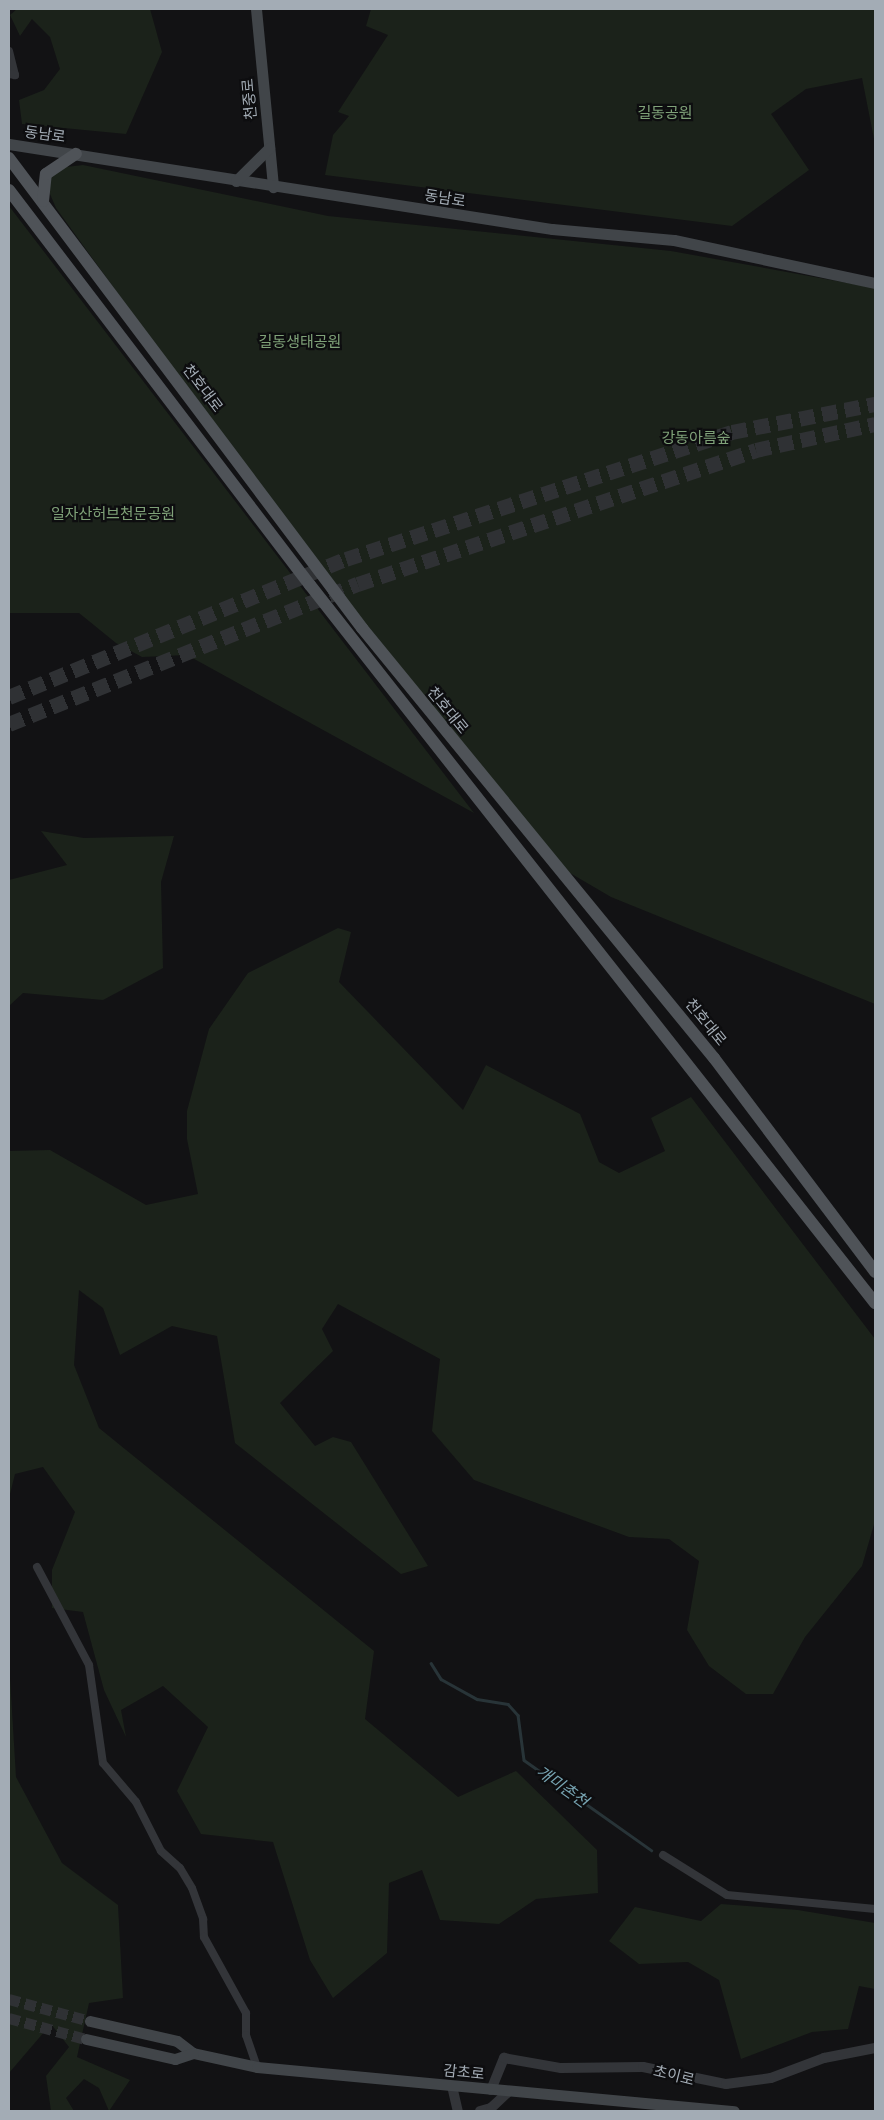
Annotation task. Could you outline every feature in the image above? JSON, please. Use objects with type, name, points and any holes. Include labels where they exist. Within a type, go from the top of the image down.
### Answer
[{"type":"main road","name":"천중로","points":[[256,9],[273,187]]},
{"type":"main road","name":"동남로","points":[[9,144],[273,187],[552,229],[674,240],[875,283]]},
{"type":"main road","points":[[236,181],[269,148]]},
{"type":"main road","points":[[43,201],[46,174],[76,154]]},
{"type":"main road","name":"천호대로","points":[[9,158],[362,628],[714,1058],[875,1272]]},
{"type":"main road","name":"천호대로","points":[[9,190],[310,585],[875,1303]]},
{"type":"main road","name":"감초로","points":[[90,2021],[177,2041],[193,2053],[256,2067],[508,2092],[734,2111]]},
{"type":"main road","name":"감초로","points":[[86,2039],[175,2059],[193,2053]]},
{"type":"street","points":[[9,51],[15,75],[9,74]]},
{"type":"street","points":[[37,1567],[89,1665],[103,1763],[136,1802],[161,1851],[180,1868],[192,1888],[203,1919],[204,1937],[246,2013],[246,2035],[256,2067]]},
{"type":"street","points":[[662,1855],[727,1895],[875,1910]]},
{"type":"street","name":"초이로","points":[[491,2090],[504,2058],[561,2068],[644,2067],[726,2084],[771,2078],[824,2058],[875,2048]]},
{"type":"street","points":[[452,2086],[458,2111]]},
{"type":"street","points":[[480,2111],[491,2108],[508,2092]]},
{"type":"green space","points":[[17,9],[150,9],[162,52],[126,134],[22,124],[19,100],[44,90],[60,69],[50,37],[32,19],[20,36],[10,15]]},
{"type":"green space","name":"길동공원","points":[[371,9],[875,9],[875,144],[862,78],[806,89],[771,114],[809,170],[732,226],[325,175],[333,135],[349,116],[338,112],[388,35],[366,26]]},
{"type":"green space","name":"강동아름숲","points":[[83,165],[328,216],[671,251],[875,288],[875,1004],[611,897],[541,856],[324,578],[56,208],[47,187],[50,176],[58,168]]},
{"type":"green space","name":"일자산허브천문공원","points":[[9,206],[474,813],[187,655],[142,657],[116,643],[79,613],[9,613]]},
{"type":"green space","points":[[41,831],[84,838],[174,836],[161,882],[163,968],[103,1000],[23,993],[9,1006],[9,880],[67,865]]},
{"type":"green space","points":[[338,928],[351,932],[339,982],[463,1110],[486,1065],[580,1114],[599,1162],[619,1173],[665,1151],[651,1118],[691,1097],[875,1339],[875,1521],[862,1566],[805,1637],[773,1694],[746,1694],[709,1666],[687,1630],[699,1561],[669,1539],[629,1537],[474,1480],[432,1431],[440,1359],[338,1304],[322,1329],[333,1351],[280,1403],[315,1446],[333,1437],[351,1442],[428,1566],[401,1574],[235,1443],[217,1336],[172,1326],[120,1355],[103,1308],[79,1290],[74,1365],[99,1428],[374,1651],[365,1719],[458,1797],[516,1771],[597,1850],[598,1893],[536,1899],[499,1924],[440,1920],[422,1870],[389,1883],[387,1953],[333,1998],[310,1960],[273,1842],[201,1834],[177,1791],[208,1727],[163,1686],[121,1710],[126,1737],[104,1690],[83,1612],[52,1608],[52,1570],[75,1512],[43,1467],[15,1474],[9,1498],[9,1151],[50,1150],[146,1205],[198,1194],[187,1139],[187,1111],[209,1029],[248,973]]},
{"type":"green space","points":[[9,1661],[16,1777],[62,1863],[118,1905],[123,1998],[89,2003],[77,2057],[130,2080],[109,2111],[99,2088],[84,2079],[66,2098],[74,2111],[51,2111],[46,2076],[69,2047],[51,2024],[9,2073]]},
{"type":"green space","points":[[721,1904],[798,1910],[875,1923],[875,1989],[859,1986],[848,2029],[812,2032],[741,2059],[719,1980],[688,1962],[639,1964],[609,1941],[635,1907],[701,1921]]},
{"type":"waterway","name":"개미촌천","points":[[431,1663],[441,1679],[477,1699],[508,1704],[518,1715],[524,1760],[651,1850]]},
{"type":"tunnel","points":[[9,697],[346,559],[732,432],[875,404]]},
{"type":"tunnel","points":[[9,724],[358,584],[756,450],[875,424]]},
{"type":"tunnel","points":[[9,1999],[90,2021]]},
{"type":"tunnel","points":[[9,2018],[86,2039]]},
{"type":"park label","name":"길동생태공원","points":[[300,342]]}]
